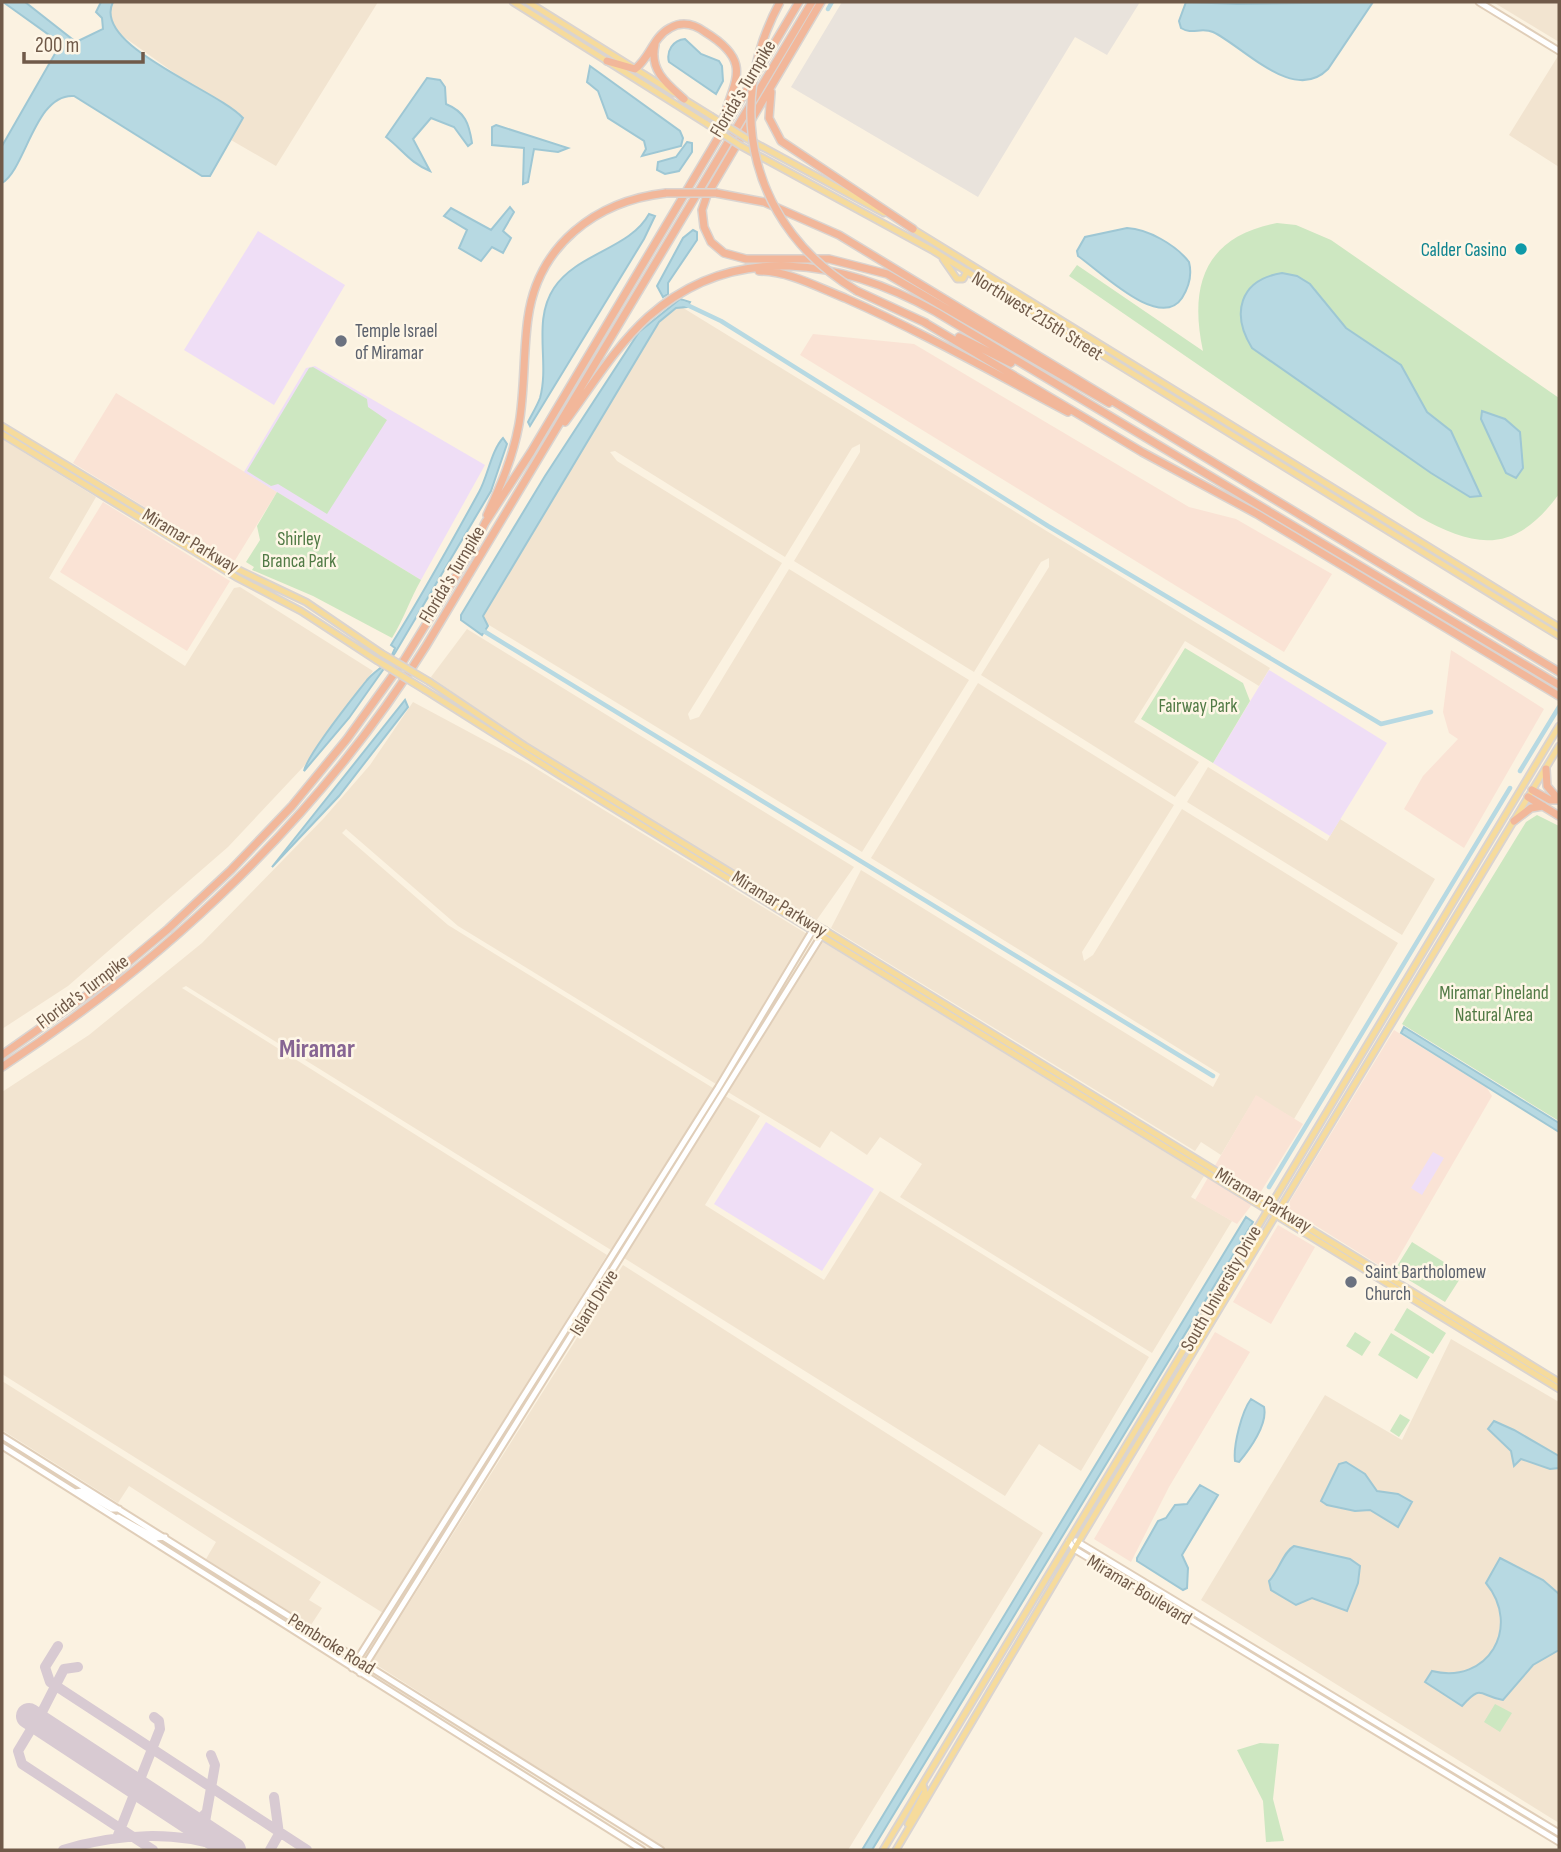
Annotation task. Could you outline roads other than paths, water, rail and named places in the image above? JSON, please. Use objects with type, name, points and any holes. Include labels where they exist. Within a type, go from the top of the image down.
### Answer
[{"type":"highway","points":[[780,2],[760,46],[752,82],[752,133],[758,170],[775,210],[796,240],[827,271],[856,291],[1055,385]]},
{"type":"highway","name":"Florida's Turnpike","points":[[2,1055],[64,1013],[142,952],[213,888],[279,820],[338,751],[389,682],[448,590],[485,523],[799,2]]},
{"type":"highway","name":"Florida's Turnpike","points":[[2,1067],[86,1009],[156,953],[239,877],[299,813],[357,744],[416,661],[812,2]]},
{"type":"highway","points":[[821,2],[705,200],[702,222],[714,246],[739,258],[829,259],[887,274],[1091,394],[1162,430]]},
{"type":"highway","points":[[607,61],[635,69],[667,29],[690,24],[718,39],[730,51],[737,68],[736,83],[720,134]]},
{"type":"highway","points":[[656,42],[653,57],[656,68],[666,83],[684,99]]},
{"type":"highway","points":[[772,85],[768,114],[772,128],[781,141],[912,229]]},
{"type":"highway","points":[[485,523],[514,449],[528,317],[546,266],[568,236],[599,212],[626,201],[666,193],[716,193],[764,202],[839,235],[1559,672]]},
{"type":"highway","points":[[544,450],[625,340],[662,305],[721,275],[772,265],[816,266],[845,273],[919,303],[1556,683]]},
{"type":"highway","points":[[688,290],[750,272],[789,275],[947,345],[1257,514],[1559,696]]},
{"type":"highway","points":[[922,321],[1142,452]]},
{"type":"highway","points":[[1546,769],[1547,786],[1559,800]]},
{"type":"highway","points":[[1530,793],[1550,800],[1559,800]]},
{"type":"highway","points":[[1530,793],[1543,806],[1559,816]]},
{"type":"highway","points":[[1514,821],[1531,808],[1543,806]]},
{"type":"main road","name":"Northwest 215th Street","points":[[513,2],[741,145],[939,254],[1559,636]]},
{"type":"main road","name":"Northwest 215th Street","points":[[528,2],[746,138],[912,229],[1559,627]]},
{"type":"main road","points":[[939,254],[957,279],[962,279],[967,271]]},
{"type":"main road","name":"Miramar Parkway","points":[[2,426],[239,570],[314,607],[525,746],[814,928]]},
{"type":"main road","points":[[1218,426],[1234,427]]},
{"type":"main road","name":"Miramar Parkway","points":[[2,434],[236,577],[317,620],[376,660],[814,928],[1280,1208],[1559,1382]]},
{"type":"main road","points":[[1473,583],[1477,576]]},
{"type":"main road","name":"South University Drive","points":[[883,1850],[1270,1202],[1381,1026],[1559,726]]},
{"type":"main road","name":"South University Drive","points":[[897,1848],[1074,1549],[1559,746]]},
{"type":"main road","points":[[1522,788],[1530,793]]},
{"type":"main road","name":"Miramar Parkway","points":[[823,933],[1275,1216],[1559,1389]]},
{"type":"main road","points":[[1346,1259],[1358,1256]]},
{"type":"main road","points":[[1375,1277],[1384,1273]]},
{"type":"main road","points":[[1402,1293],[1411,1290]]},
{"type":"main road","points":[[1164,1383],[1166,1398]]},
{"type":"main road","points":[[897,1848],[925,1792],[923,1784]]},
{"type":"street","points":[[1479,2],[1559,51]]},
{"type":"street","name":"Island Drive","points":[[352,1668],[718,1088],[814,928]]},
{"type":"street","name":"Island Drive","points":[[360,1673],[823,933]]},
{"type":"street","name":"Pembroke Road","points":[[2,1436],[661,1850]]},
{"type":"street","name":"Pembroke Road","points":[[2,1446],[642,1850]]},
{"type":"street","points":[[75,1492],[82,1491],[112,1509],[119,1508]]},
{"type":"street","points":[[112,1515],[124,1518],[156,1538],[165,1537]]},
{"type":"street","name":"Miramar Boulevard","points":[[1069,1541],[1079,1542],[1559,1833]]},
{"type":"street","name":"Miramar Boulevard","points":[[1069,1541],[1074,1549],[1559,1842]]},
{"type":"water","points":[[3,2],[25,2],[76,42],[103,29],[102,18],[96,12],[101,2],[113,2],[111,18],[121,35],[138,51],[243,118],[210,176],[202,176],[74,96],[61,98],[50,106],[32,133],[18,163],[2,183],[2,146],[56,52],[49,35]]},
{"type":"water","points":[[1186,2],[1373,2],[1328,69],[1315,78],[1300,80],[1285,77],[1269,69],[1213,32],[1181,28],[1179,21]]},
{"type":"water","points":[[685,39],[701,54],[719,61],[722,66],[723,81],[716,94],[669,62],[671,47],[677,41]]},
{"type":"water","points":[[590,66],[680,131],[683,138],[681,146],[642,156],[646,149],[644,141],[608,118],[598,91],[587,82]]},
{"type":"water","points":[[427,78],[440,80],[445,87],[446,104],[465,119],[472,143],[468,146],[454,127],[431,118],[413,139],[430,171],[412,160],[386,137]]},
{"type":"water","points":[[496,125],[568,148],[558,152],[534,149],[528,182],[523,184],[524,148],[492,145],[492,127]]},
{"type":"water","points":[[687,142],[692,143],[692,152],[679,171],[665,174],[657,170],[658,162],[676,157]]},
{"type":"water","points":[[510,207],[514,212],[503,231],[511,238],[503,253],[492,247],[481,261],[459,248],[467,230],[444,216],[451,208],[491,230]]},
{"type":"water","points":[[649,214],[655,216],[644,239],[530,426],[528,422],[540,398],[543,384],[544,314],[554,288],[576,267],[629,235]]},
{"type":"water","points":[[1127,228],[1144,231],[1161,239],[1189,262],[1190,276],[1186,289],[1182,298],[1172,306],[1160,308],[1145,303],[1115,285],[1078,256],[1077,251],[1085,237]]},
{"type":"water","points":[[693,230],[697,232],[697,240],[668,283],[668,294],[663,297],[657,286],[683,238]]},
{"type":"water","points":[[1282,273],[1297,276],[1310,284],[1346,328],[1401,365],[1427,412],[1451,431],[1481,496],[1470,497],[1431,473],[1252,348],[1242,323],[1243,300],[1256,283]]},
{"type":"water","points":[[680,299],[690,302],[687,307],[676,308],[659,322],[483,616],[488,626],[482,635],[461,620],[461,615],[545,476],[639,332]]},
{"type":"water","points":[[1482,411],[1505,419],[1520,432],[1523,468],[1516,478],[1506,473],[1481,419]]},
{"type":"water","points":[[503,438],[507,444],[491,491],[395,653],[349,718],[304,771],[342,712],[392,654],[395,648],[391,645],[479,492],[495,450]]},
{"type":"water","points":[[405,700],[408,707],[339,796],[272,867]]},
{"type":"water","points":[[1404,1027],[1559,1123],[1559,1132],[1401,1033]]},
{"type":"water","points":[[1246,1217],[1253,1222],[872,1850],[862,1850]]},
{"type":"water","points":[[1251,1399],[1264,1407],[1265,1414],[1253,1443],[1239,1462],[1235,1461],[1237,1438],[1241,1420]]},
{"type":"water","points":[[1494,1421],[1559,1456],[1559,1468],[1550,1469],[1521,1459],[1514,1466],[1511,1451],[1488,1429]]},
{"type":"water","points":[[1346,1462],[1365,1474],[1377,1491],[1398,1494],[1412,1502],[1398,1527],[1370,1510],[1355,1511],[1327,1505],[1321,1501],[1339,1464]]},
{"type":"water","points":[[1200,1485],[1218,1495],[1182,1555],[1188,1568],[1187,1588],[1183,1590],[1137,1561],[1137,1558],[1158,1521],[1166,1518],[1175,1505],[1187,1504]]},
{"type":"water","points":[[1294,1546],[1350,1559],[1360,1566],[1358,1583],[1347,1611],[1312,1598],[1296,1605],[1271,1590],[1269,1581]]},
{"type":"water","points":[[1500,1558],[1543,1580],[1559,1594],[1559,1650],[1533,1665],[1503,1700],[1477,1693],[1462,1706],[1425,1682],[1432,1671],[1452,1673],[1469,1669],[1483,1661],[1493,1649],[1500,1634],[1501,1617],[1496,1600],[1486,1583]]},
{"type":"waterway","points":[[828,9],[832,2]]},
{"type":"waterway","points":[[683,303],[721,321],[1048,526],[1381,724],[1431,712]]},
{"type":"waterway","points":[[482,630],[1213,1076]]},
{"type":"waterway","points":[[1520,771],[1559,707]]},
{"type":"waterway","points":[[1269,1187],[1510,788]]},
{"type":"place","name":"Calder Casino","points":[[1521,249]]},
{"type":"place","name":"Temple Israel of Miramar","points":[[341,341]]},
{"type":"place","name":"Saint Bartholomew Church","points":[[1351,1282]]},
{"type":"district","name":"Miramar","points":[[317,1048]]},
{"type":"park label","name":"Shirley Branca Park","points":[[299,549]]},
{"type":"park label","name":"Fairway Park","points":[[1198,705]]},
{"type":"park label","name":"Miramar Pineland Natural Area","points":[[1494,1003]]}]
